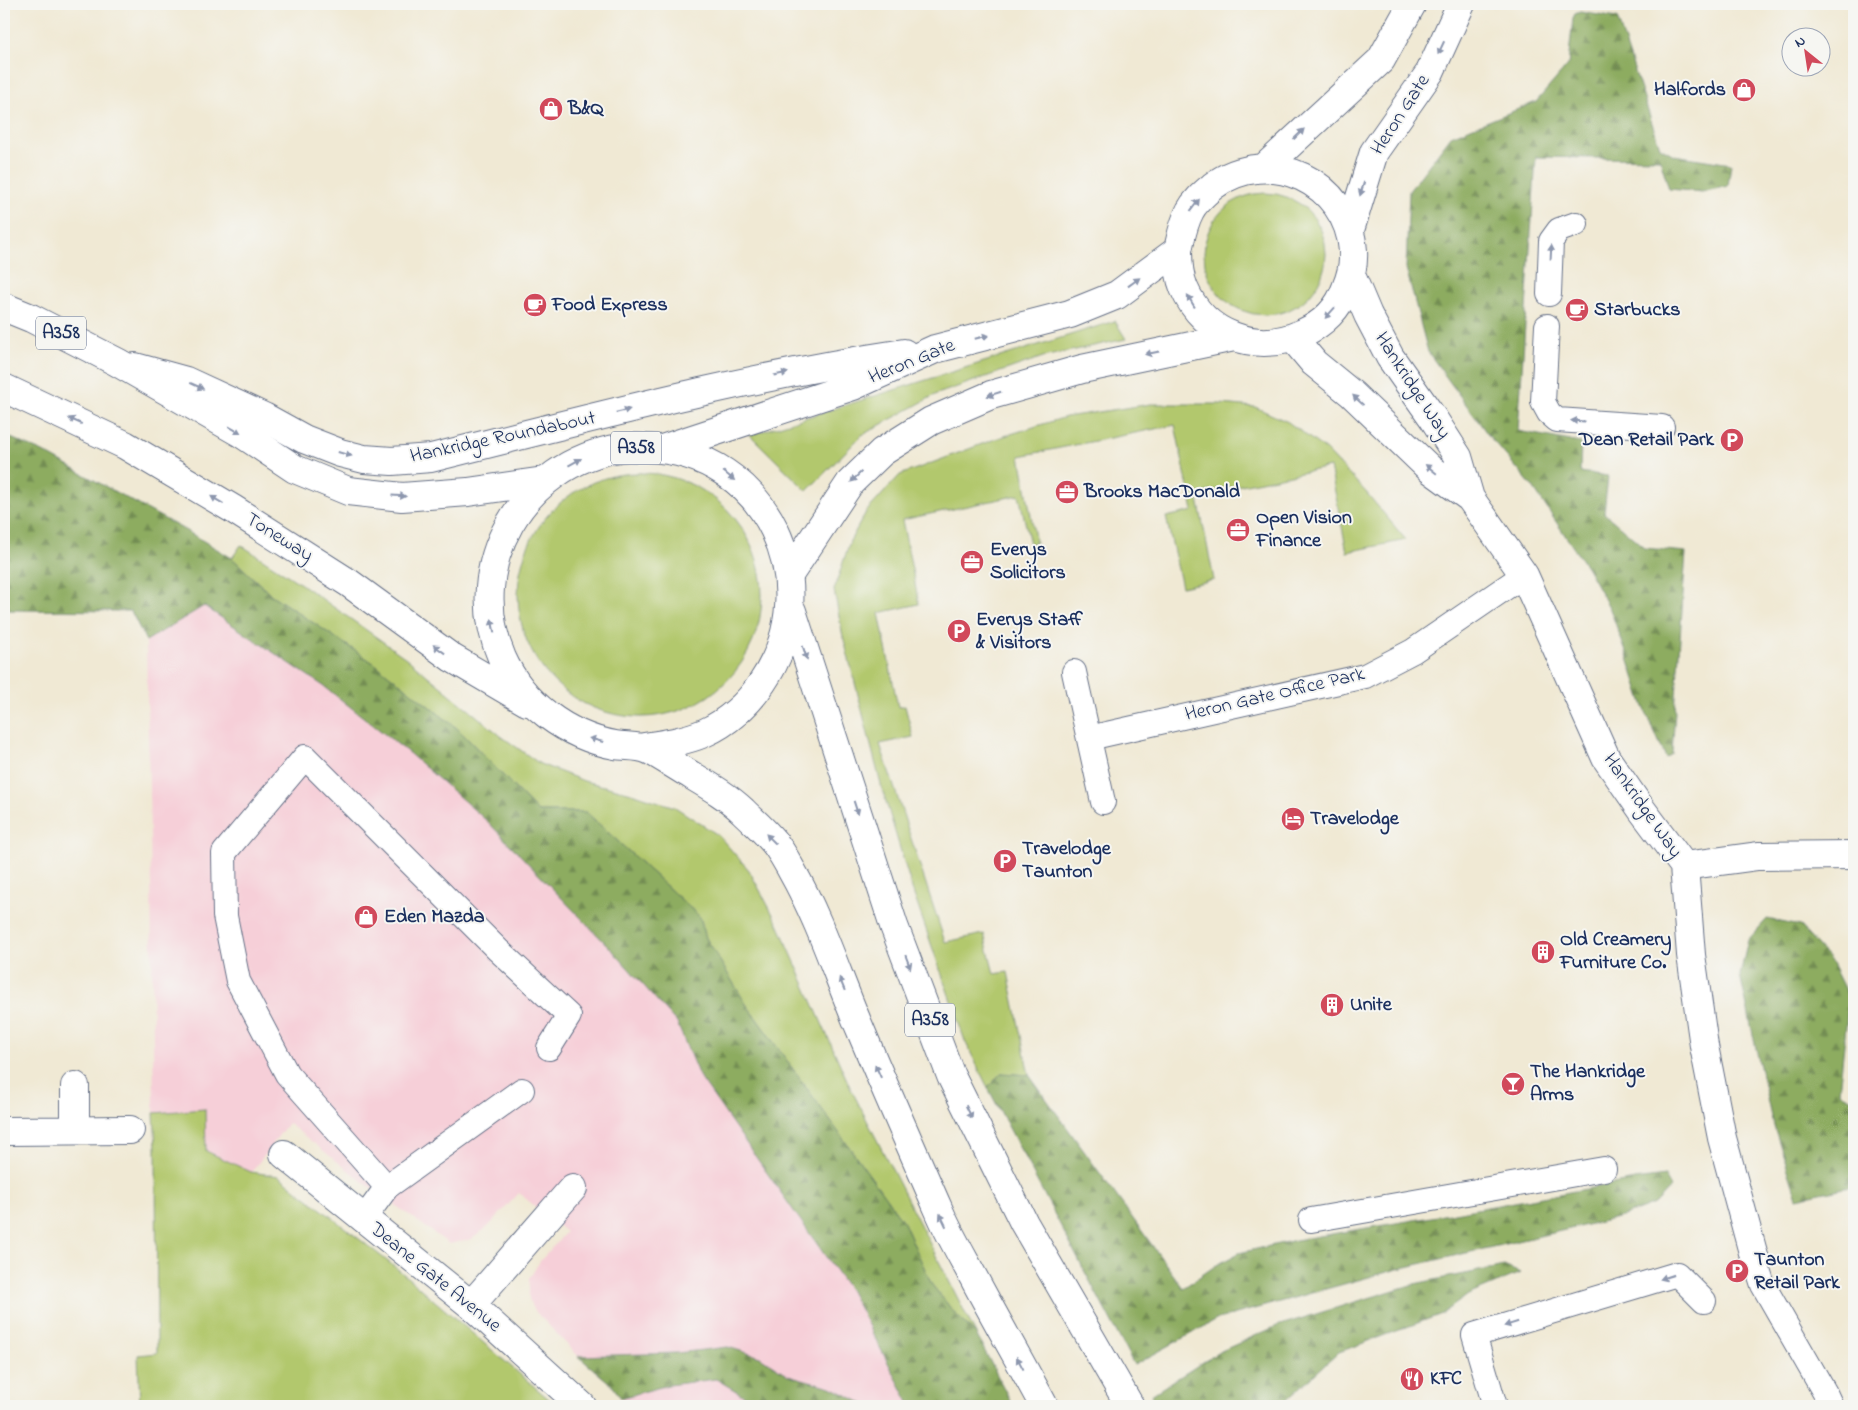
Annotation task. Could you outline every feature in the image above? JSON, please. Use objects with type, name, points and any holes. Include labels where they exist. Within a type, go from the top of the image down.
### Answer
[{"type":"street","points":[[1264,168],[1381,60],[1412,4]]},
{"type":"street","name":"Heron Gate","points":[[1350,230],[1374,152],[1430,72],[1461,4]]},
{"type":"street","name":"Heron Gate","points":[[1264,168],[1292,172],[1318,185],[1337,205],[1350,230],[1353,252],[1351,275],[1343,296],[1331,314],[1313,329],[1293,338],[1273,342],[1253,342],[1234,337],[1217,329],[1203,317],[1183,287],[1179,269],[1178,250],[1182,229],[1191,209],[1205,192],[1222,179],[1242,171],[1264,168]]},
{"type":"street","name":"Heron Gate","points":[[665,448],[853,386],[934,348],[1070,314],[1117,294],[1178,250]]},
{"type":"street","name":"Hankridge Way","points":[[1351,275],[1368,315],[1390,357],[1434,418],[1458,457],[1470,498],[1524,575],[1606,758],[1684,866],[1691,955],[1704,1046],[1722,1138],[1755,1260]]},
{"type":"street","name":"A358","points":[[4,307],[31,318],[117,362],[241,433],[296,469],[348,491],[402,497],[468,492],[544,481]]},
{"type":"street","name":"Heron Gate","points":[[789,575],[850,483],[882,452],[931,421],[991,395],[1073,371],[1234,337]]},
{"type":"street","name":"Hankridge Way","points":[[1293,338],[1314,363],[1352,394],[1430,469],[1470,498]]},
{"type":"street","name":"Hankridge Roundabout","points":[[117,362],[186,381],[264,417],[304,439],[340,453],[364,459],[392,461],[431,458],[742,382],[843,362],[934,348]]},
{"type":"street","name":"Toneway","points":[[4,388],[125,445],[225,504],[349,583],[452,658],[541,710]]},
{"type":"street","name":"Hankridge Roundabout","points":[[622,447],[665,448],[696,457],[724,471],[748,492],[768,516],[782,545],[789,575],[790,607],[785,639],[773,668],[755,694],[732,715],[705,732],[676,742],[644,747],[616,745],[589,738],[564,726],[541,710],[519,686],[502,658],[492,627],[489,595],[494,563],[504,532],[521,505],[544,481],[580,459],[622,447]]},
{"type":"street","name":"A358","points":[[790,607],[894,926],[951,1076],[1024,1223],[1130,1406]]},
{"type":"street","name":"A358","points":[[644,747],[732,800],[778,847],[809,901],[860,1029],[944,1222],[1044,1406]]},
{"type":"street","points":[[1684,866],[1758,856],[1854,855]]},
{"type":"street","points":[[75,1086],[75,1130]]},
{"type":"street","points":[[4,1131],[130,1130]]},
{"type":"street","name":"Deane Gate Avenue","points":[[284,1154],[363,1220],[471,1305],[582,1406]]},
{"type":"street","points":[[471,1305],[573,1188]]},
{"type":"lane","points":[[1549,294],[1551,241],[1559,230],[1576,224]]},
{"type":"lane","points":[[1547,326],[1543,402],[1549,414],[1557,420],[1662,427]]},
{"type":"lane","name":"Heron Gate Office Park","points":[[1089,738],[1365,676],[1414,652],[1524,575]]},
{"type":"lane","points":[[1074,672],[1103,802]]},
{"type":"lane","points":[[387,1187],[288,1074],[238,981],[225,916],[224,853],[305,757],[498,950],[569,1016],[550,1048]]},
{"type":"lane","points":[[363,1220],[387,1187],[522,1090]]},
{"type":"lane","points":[[1310,1220],[1604,1170]]},
{"type":"lane","points":[[1755,1260],[1764,1285],[1831,1406]]},
{"type":"lane","points":[[1495,1406],[1474,1335],[1677,1274],[1704,1301]]},
{"type":"shaded area","name":"Eden Mazda","points":[[204,606],[325,687],[410,754],[487,821],[613,951],[677,1023],[699,1076],[850,1291],[911,1406],[626,1406],[612,1385],[578,1356],[533,1309],[529,1299],[529,1279],[540,1261],[566,1232],[519,1193],[489,1226],[472,1239],[449,1244],[362,1181],[288,1123],[251,1173],[206,1150],[205,1109],[154,1113],[146,641]]},
{"type":"green space","points":[[1580,12],[1617,18],[1660,147],[1674,155],[1731,164],[1728,186],[1702,192],[1669,189],[1660,159],[1536,157],[1518,431],[1581,443],[1580,472],[1608,476],[1604,513],[1645,548],[1686,552],[1672,754],[1666,758],[1644,707],[1610,609],[1587,568],[1532,486],[1489,436],[1428,352],[1406,268],[1409,191],[1451,136],[1536,102],[1568,65],[1573,18],[1575,14]]},
{"type":"green space","points":[[1265,193],[1288,197],[1308,211],[1322,231],[1326,254],[1322,277],[1308,297],[1288,311],[1265,315],[1242,311],[1222,297],[1208,277],[1204,254],[1208,231],[1222,211],[1242,197]]},
{"type":"green space","points":[[1115,321],[1126,339],[1043,357],[937,394],[862,435],[807,491],[750,435]]},
{"type":"green space","points":[[1151,404],[1220,404],[1255,407],[1288,422],[1326,450],[1365,491],[1406,540],[1347,552],[1330,467],[1197,494],[1214,580],[1182,587],[1166,517],[1193,511],[1175,425],[1020,456],[1036,543],[1030,544],[1019,495],[902,520],[919,604],[879,613],[898,707],[905,706],[913,737],[880,744],[945,942],[984,934],[994,974],[1008,972],[1029,1075],[1001,1073],[988,1088],[965,1041],[914,895],[881,785],[842,632],[834,590],[850,541],[866,512],[900,475],[998,438],[1066,417]]},
{"type":"green space","points":[[4,435],[43,452],[232,558],[270,594],[375,664],[458,729],[538,812],[586,812],[700,917],[706,938],[746,1004],[904,1223],[932,1285],[957,1316],[976,1334],[1013,1406],[911,1406],[850,1291],[699,1076],[677,1023],[613,951],[487,821],[410,754],[325,687],[204,606],[146,641],[131,611],[4,610]]},
{"type":"green space","points":[[628,473],[652,473],[676,478],[698,487],[727,508],[742,527],[753,548],[760,571],[762,595],[760,619],[753,642],[742,663],[727,682],[698,703],[676,712],[652,717],[628,717],[604,712],[582,703],[562,690],[545,673],[532,653],[523,631],[518,607],[518,583],[523,559],[532,537],[545,517],[562,500],[582,487],[604,478]]},
{"type":"green space","points":[[241,545],[301,584],[406,658],[501,736],[540,764],[584,781],[628,792],[675,807],[718,835],[749,870],[778,924],[850,1087],[976,1334],[957,1316],[932,1285],[904,1223],[746,1004],[706,938],[700,917],[586,812],[538,812],[458,729],[375,664],[270,594],[232,558]]},
{"type":"green space","points":[[1767,919],[1800,926],[1830,960],[1849,998],[1839,1092],[1854,1100],[1854,1186],[1797,1198],[1771,1117],[1740,975],[1748,940]]},
{"type":"green space","points":[[1001,1073],[1029,1075],[1183,1288],[1215,1266],[1239,1253],[1296,1240],[1635,1180],[1665,1176],[1671,1187],[1655,1204],[1621,1217],[1398,1269],[1218,1319],[1134,1365],[988,1088]]},
{"type":"green space","points":[[205,1109],[206,1151],[251,1172],[279,1176],[400,1271],[557,1406],[140,1406],[138,1355],[157,1353],[156,1148],[154,1113]]},
{"type":"green space","points":[[1504,1266],[1520,1273],[1468,1295],[1442,1314],[1339,1352],[1280,1406],[1157,1406],[1151,1395],[1219,1352],[1277,1326],[1414,1284]]},
{"type":"green space","points":[[728,1347],[760,1357],[788,1375],[831,1387],[868,1406],[761,1406],[716,1379],[668,1385],[621,1398],[612,1385],[578,1356],[677,1353]]},
{"type":"place","name":"Halfords","points":[[1744,90]]},
{"type":"place","name":"B&Q","points":[[551,109]]},
{"type":"place","name":"Food Express","points":[[535,305]]},
{"type":"place","name":"Starbucks","points":[[1577,310]]},
{"type":"place","name":"Dean Retail Park","points":[[1732,440]]},
{"type":"place","name":"Brooks MacDonald","points":[[1067,492]]},
{"type":"place","name":"Open Vision Finance","points":[[1238,530]]},
{"type":"place","name":"Everys Solicitors","points":[[972,562]]},
{"type":"place","name":"Everys Staff & Visitors","points":[[959,631]]},
{"type":"place","name":"Travelodge","points":[[1293,819]]},
{"type":"place","name":"Travelodge Taunton","points":[[1005,861]]},
{"type":"place","name":"Eden Mazda","points":[[366,917]]},
{"type":"place","name":"Old Creamery Furniture Co.","points":[[1543,952]]},
{"type":"place","name":"Unite","points":[[1332,1005]]},
{"type":"place","name":"The Hankridge Arms","points":[[1513,1084]]},
{"type":"place","name":"Taunton Retail Park","points":[[1737,1271]]},
{"type":"place","name":"KFC","points":[[1412,1379]]}]
